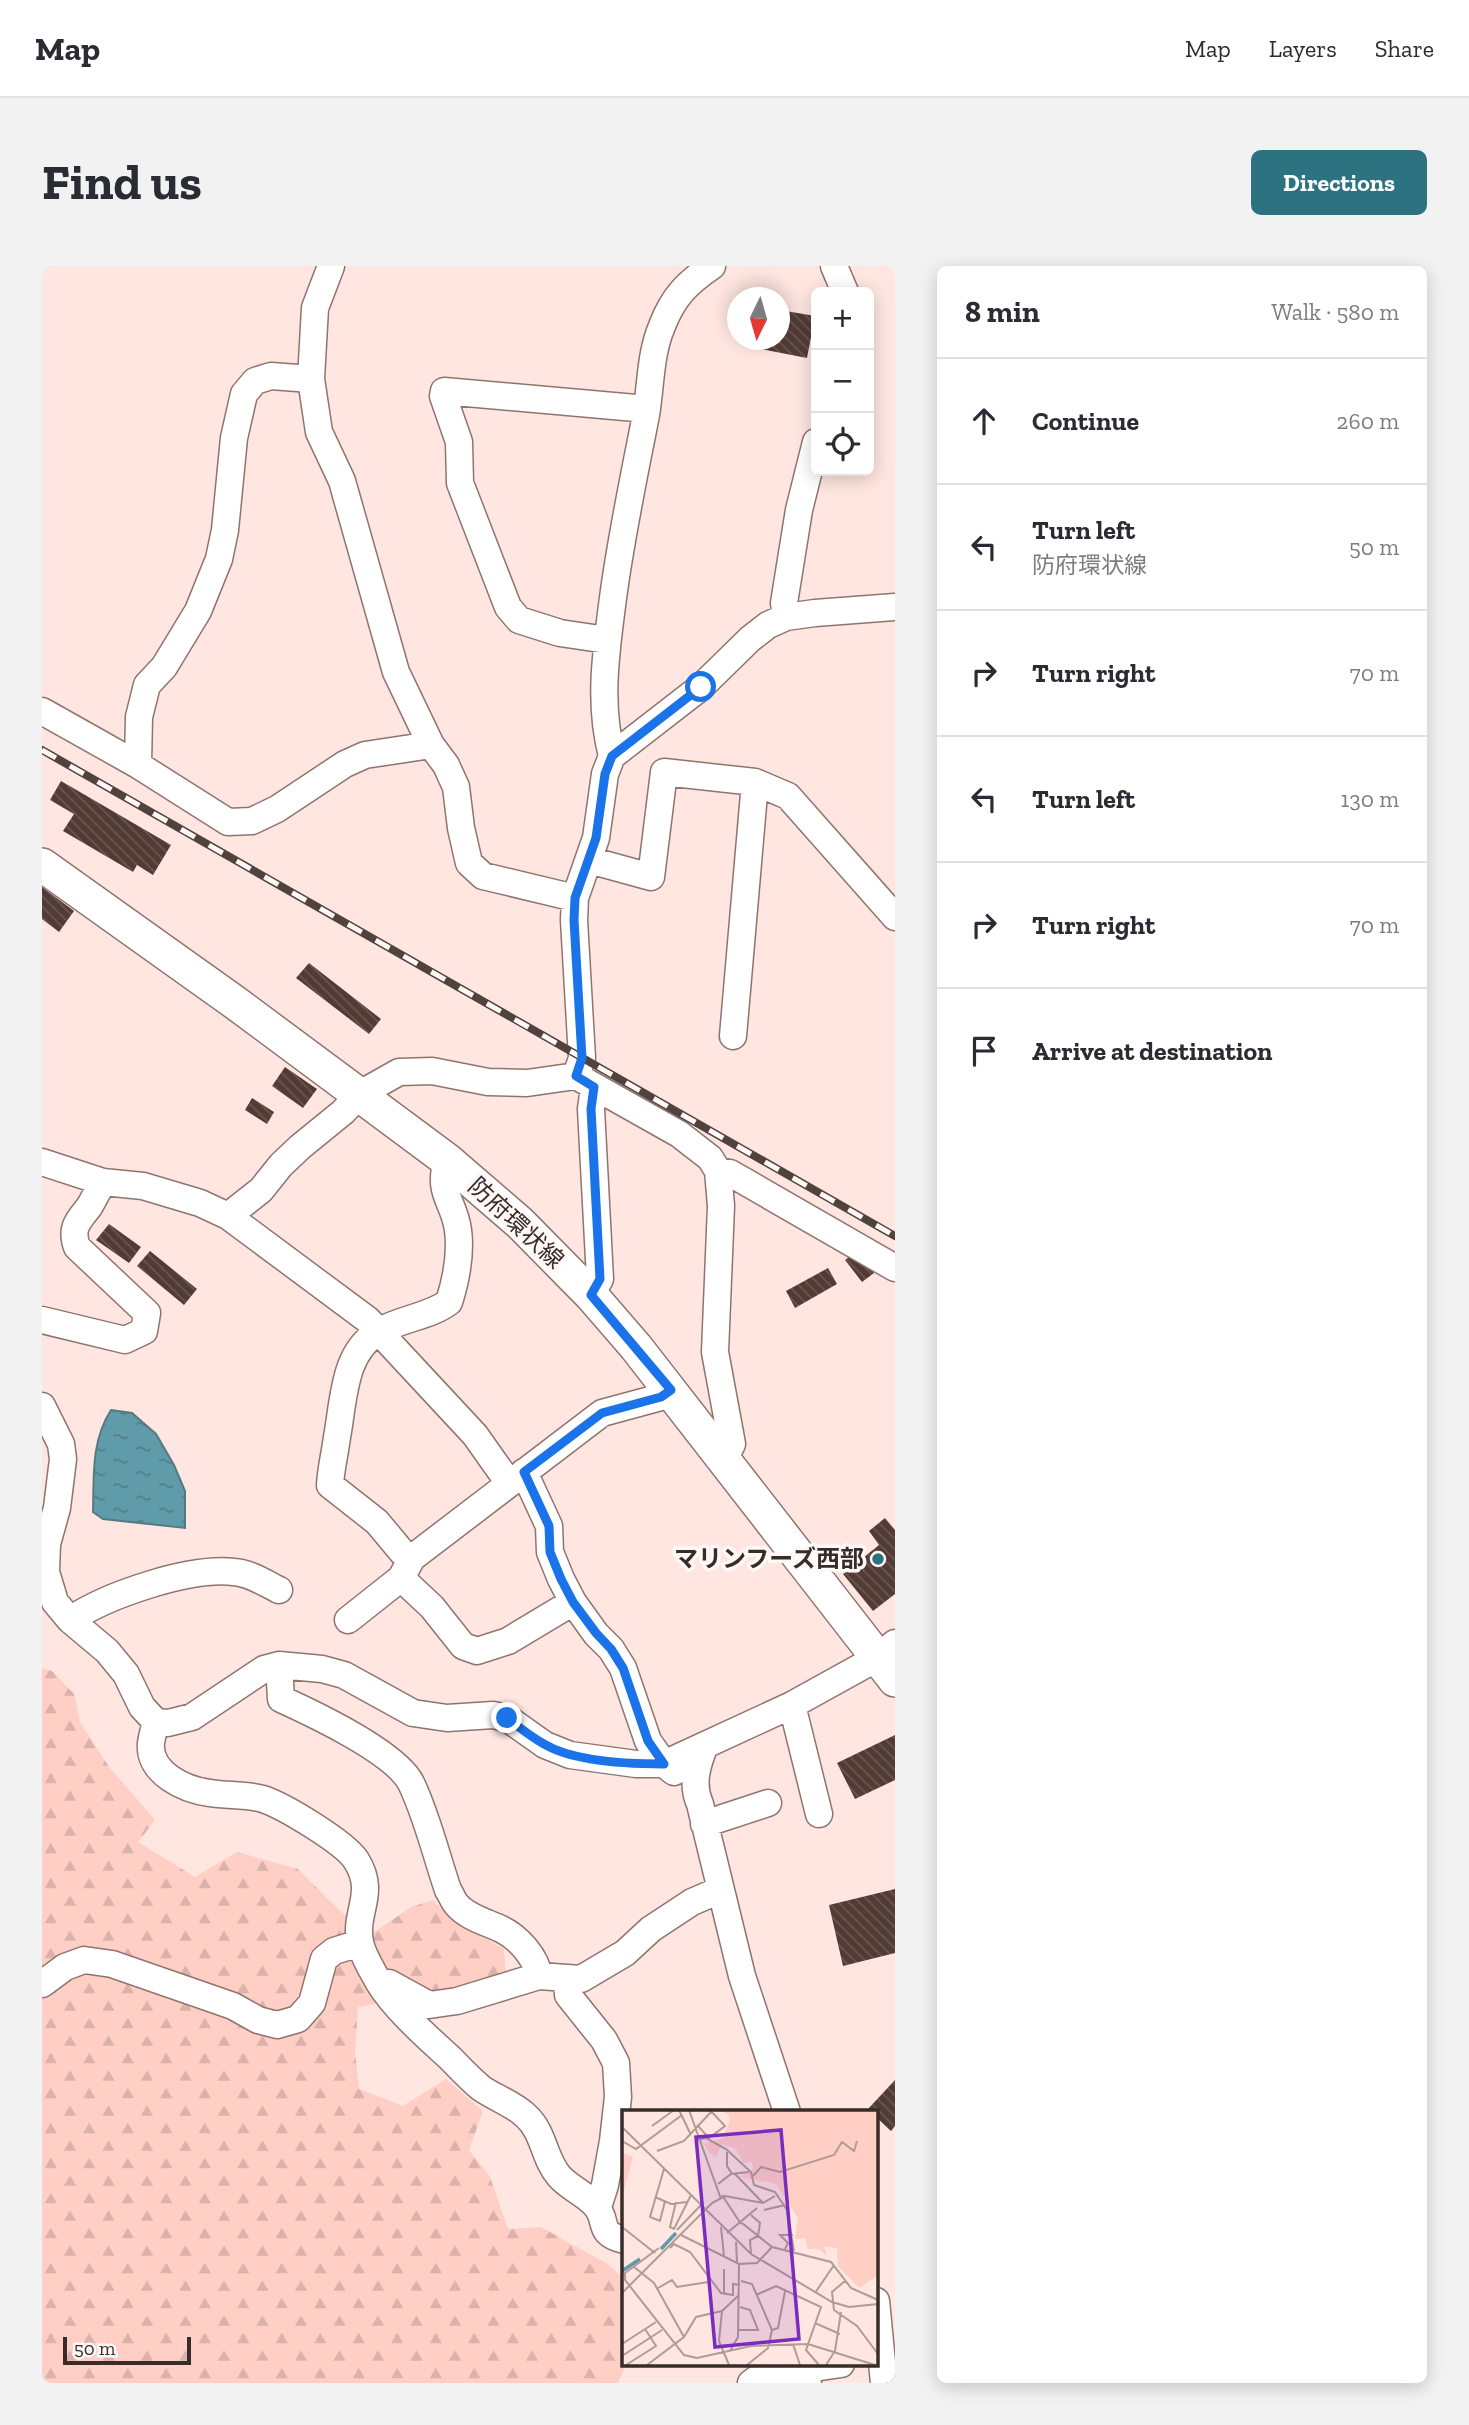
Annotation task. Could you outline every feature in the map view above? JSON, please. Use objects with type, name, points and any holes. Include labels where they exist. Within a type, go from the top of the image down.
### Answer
[{"type":"main road","name":"防府環状線","points":[[42,865],[360,1094],[447,1160],[520,1223],[591,1295],[889,1661]]},
{"type":"street","points":[[331,266],[315,308],[311,379],[319,432],[342,481],[396,672],[456,787],[469,863],[483,876],[575,898]]},
{"type":"street","points":[[612,756],[604,728],[607,639],[620,550],[647,409],[656,341],[674,298],[693,279],[712,266]]},
{"type":"street","points":[[834,266],[843,287]]},
{"type":"street","points":[[138,765],[139,717],[147,685],[164,667],[198,611],[219,559],[225,530],[234,438],[244,394],[255,381],[271,376],[311,379]]},
{"type":"street","points":[[607,639],[560,633],[519,620],[508,607],[460,483],[459,442],[443,396],[444,391],[647,409]]},
{"type":"street","points":[[786,617],[784,603],[799,510],[811,462]]},
{"type":"street","points":[[591,1295],[600,1279],[591,1109],[582,1058],[574,920],[575,898],[596,838],[605,774],[612,756],[701,687],[768,625],[786,617],[814,613],[895,607]]},
{"type":"street","points":[[42,711],[138,765],[228,822],[253,821],[277,809],[345,764],[365,755],[432,745]]},
{"type":"street","points":[[589,860],[651,877],[664,772],[755,782],[788,796],[895,916]]},
{"type":"street","points":[[733,1035],[755,782]]},
{"type":"street","points":[[228,1216],[261,1190],[281,1165],[360,1094],[399,1072],[432,1071],[501,1083],[585,1081],[679,1134],[710,1158],[718,1171],[721,1206],[715,1352],[732,1444],[725,1458]]},
{"type":"street","points":[[447,1160],[443,1172],[443,1189],[458,1226],[459,1245],[449,1302],[439,1309],[392,1324],[367,1339],[349,1368],[343,1391],[330,1485],[377,1522],[402,1552],[407,1568],[432,1607],[463,1646],[477,1651],[508,1641],[573,1602]]},
{"type":"street","points":[[42,1162],[103,1182],[144,1186],[200,1203],[228,1216],[368,1320],[517,1477],[549,1526],[550,1552],[573,1602],[623,1668],[648,1741],[664,1764],[695,1793]]},
{"type":"street","points":[[718,1171],[730,1173],[895,1268]]},
{"type":"street","points":[[42,1320],[125,1340],[144,1332],[147,1313],[77,1247],[73,1237],[76,1222],[103,1182]]},
{"type":"street","points":[[348,1620],[517,1477],[602,1413],[661,1397],[671,1390]]},
{"type":"street","points":[[42,1406],[61,1444],[62,1459],[57,1508],[47,1544],[46,1572],[55,1602],[70,1620],[113,1659],[125,1674],[142,1707],[156,1722],[168,1723],[192,1717],[264,1669],[279,1665],[322,1669],[344,1675],[413,1713],[447,1717],[493,1715],[507,1718],[545,1745],[570,1755],[636,1764],[664,1764],[889,1661]]},
{"type":"street","points":[[70,1620],[110,1600],[165,1579],[187,1575],[234,1572],[251,1576],[279,1590]]},
{"type":"street","points":[[279,1665],[281,1699],[319,1716],[383,1754],[410,1780],[448,1890],[457,1906],[475,1918],[504,1931],[522,1945],[537,1966],[539,1976]]},
{"type":"street","points":[[792,1705],[819,1814]]},
{"type":"street","points":[[156,1722],[150,1746],[157,1767],[171,1779],[194,1790],[248,1795],[265,1800],[290,1812],[353,1856],[363,1872],[366,1894],[359,1926],[360,1943],[379,1983],[416,2026],[481,2087],[527,2116],[542,2139],[558,2176],[598,2207]]},
{"type":"street","points":[[705,1745],[695,1777],[695,1793],[742,1976],[786,2110]]},
{"type":"street","points":[[704,1824],[768,1803]]},
{"type":"street","points":[[379,1983],[392,1983],[412,1998],[429,2005],[457,2001],[539,1976],[581,1979],[625,1954],[651,1928],[692,1902],[720,1890]]},
{"type":"street","points":[[42,1984],[65,1967],[84,1960],[112,1964],[233,2006],[258,2020],[277,2025],[298,2019],[312,2003],[324,1959],[334,1951],[360,1943]]},
{"type":"street","points":[[567,1979],[568,1995],[604,2039],[616,2063],[618,2097],[613,2141],[598,2207],[605,2231],[622,2239]]},
{"type":"street","points":[[878,2357],[884,2383]]},
{"type":"street","points":[[804,2366],[828,2366]]},
{"type":"street","points":[[751,2383],[772,2368],[808,2383]]},
{"type":"green space","points":[[42,1668],[52,1671],[74,1694],[80,1722],[109,1767],[155,1820],[138,1842],[195,1877],[237,1852],[298,1869],[341,1912],[376,1931],[411,1907],[433,1900],[452,1920],[504,1949],[506,1977],[358,2007],[355,2052],[359,2089],[403,2106],[446,2079],[483,2111],[469,2150],[490,2177],[508,2229],[541,2227],[606,2263],[622,2276],[622,2366],[625,2366],[618,2383],[42,2383]]},
{"type":"water","points":[[111,1410],[132,1413],[156,1434],[185,1491],[185,1528],[103,1519],[93,1512],[97,1446]]},
{"type":"building","points":[[790,312],[811,315],[807,358],[766,350],[790,350]]},
{"type":"building","points":[[61,781],[171,845],[153,875],[137,865],[133,872],[63,831],[74,814],[50,800]]},
{"type":"building","points":[[42,887],[74,911],[59,932],[42,919]]},
{"type":"building","points":[[309,963],[381,1019],[369,1034],[296,978]]},
{"type":"building","points":[[285,1067],[317,1089],[303,1108],[272,1086]]},
{"type":"building","points":[[252,1098],[274,1112],[267,1124],[245,1110]]},
{"type":"building","points":[[109,1224],[141,1247],[129,1263],[96,1240]]},
{"type":"building","points":[[150,1251],[197,1289],[184,1305],[137,1266]]},
{"type":"building","points":[[857,1251],[874,1273],[862,1282],[845,1260]]},
{"type":"building","points":[[828,1268],[837,1284],[795,1308],[786,1291]]},
{"type":"building","name":"マリンフーズ西部","points":[[885,1518],[895,1530],[895,1594],[873,1611],[843,1574],[879,1545],[869,1531]]},
{"type":"building","points":[[895,1735],[895,1780],[855,1799],[837,1763]]},
{"type":"building","points":[[895,1889],[895,1953],[843,1966],[829,1905]]},
{"type":"building","points":[[895,2080],[895,2126],[891,2131],[878,2119],[878,2110],[868,2109]]},
{"type":"railway","points":[[42,750],[895,1236]]},
{"type":"place","name":"マリンフーズ西部","points":[[878,1559]]},
{"type":"route","points":[[507,1718],[545,1745],[570,1755],[636,1764],[664,1764],[648,1741],[623,1668],[573,1602],[561,1579],[550,1552],[549,1526],[524,1472],[602,1413],[661,1397],[671,1390],[591,1295],[600,1279],[591,1109],[594,1087],[576,1076],[582,1058],[574,920],[575,898],[596,838],[605,774],[612,756],[701,687]]}]
